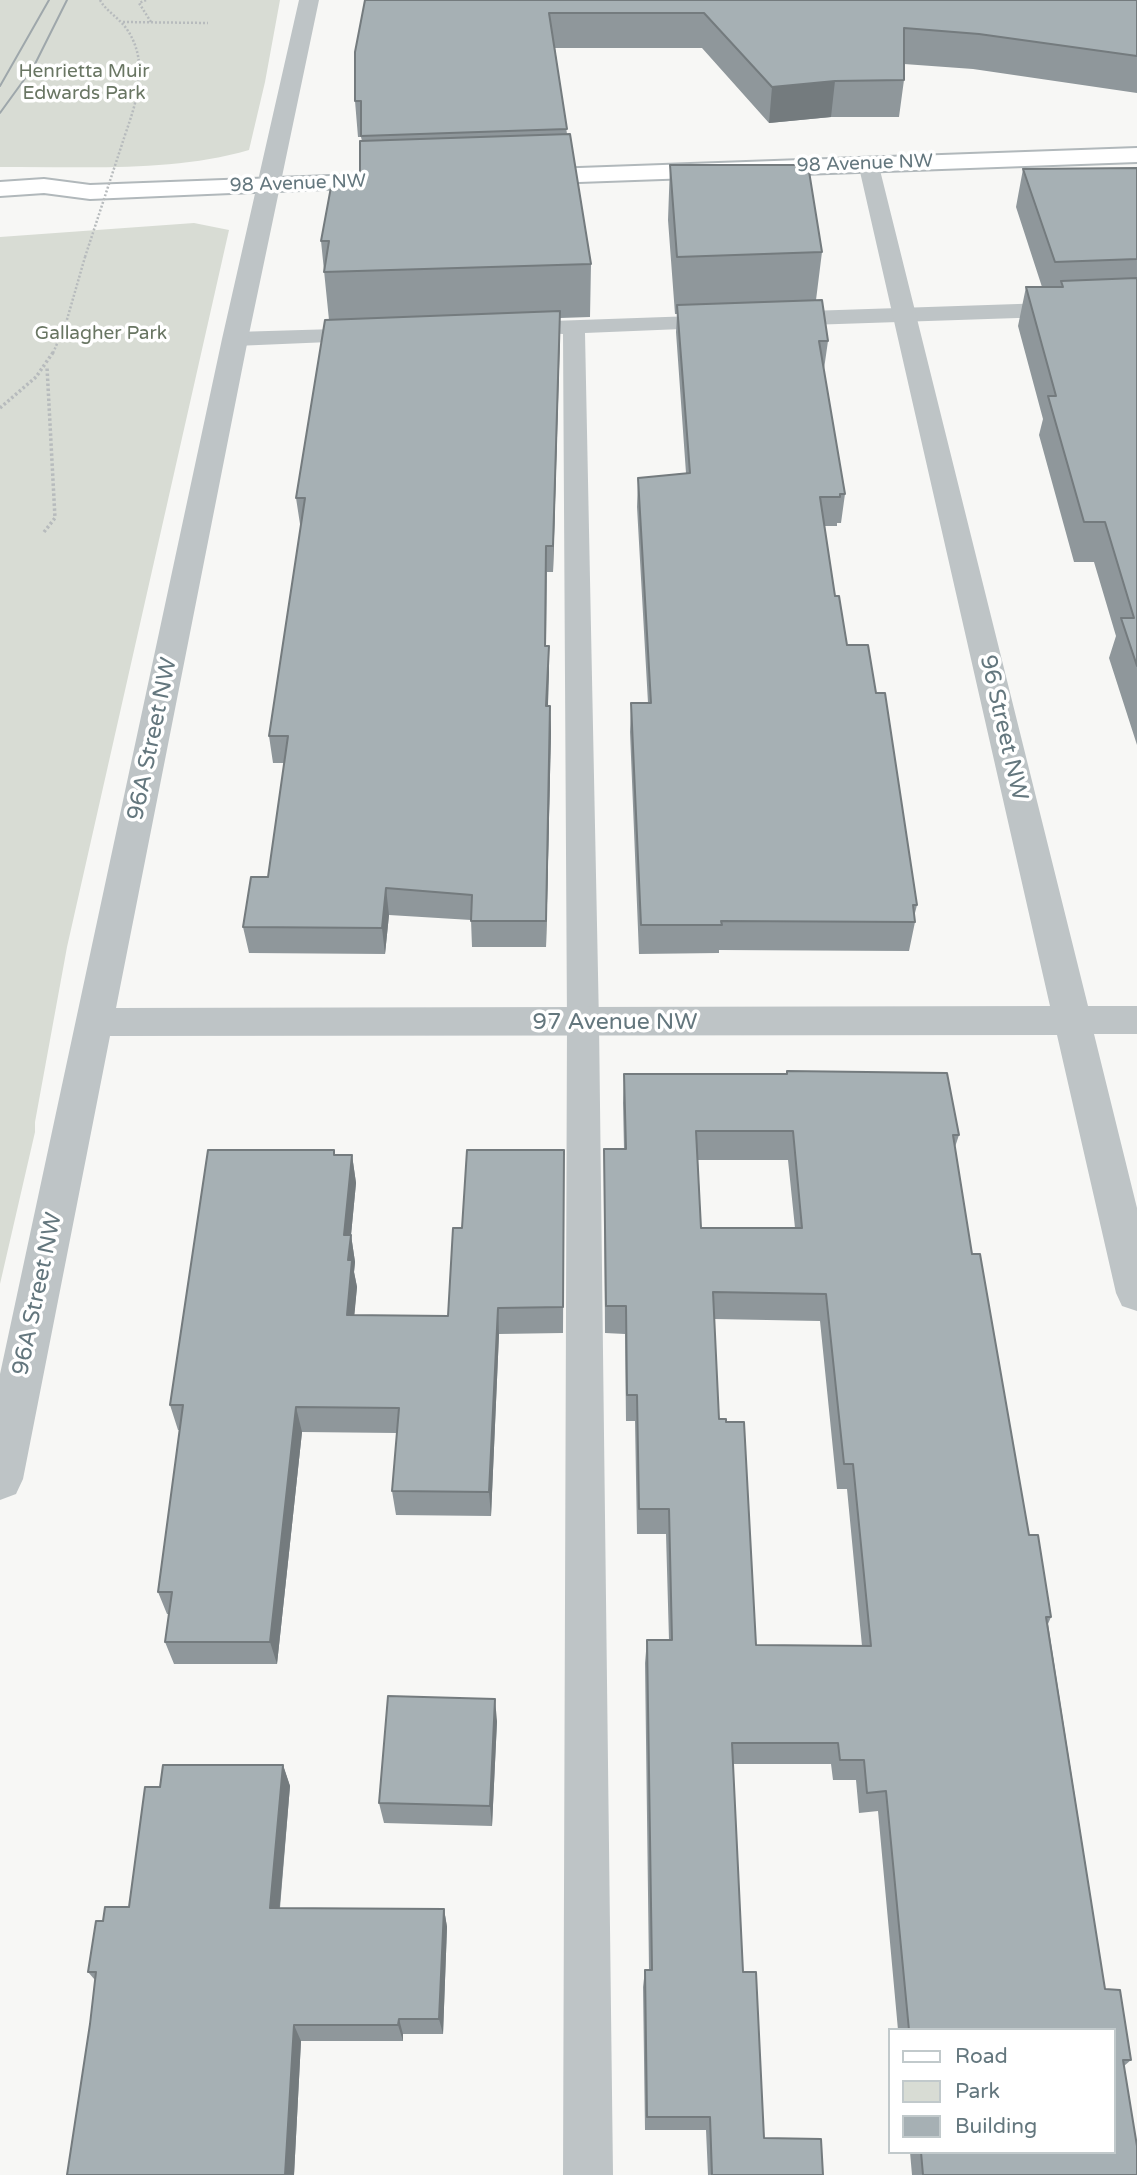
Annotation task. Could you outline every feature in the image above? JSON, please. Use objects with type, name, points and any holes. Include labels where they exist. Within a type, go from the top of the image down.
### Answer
[{"type":"main road","name":"98 Avenue NW","points":[[502,177],[1137,155]]},
{"type":"main road","name":"98 Avenue NW","points":[[0,188],[44,186],[90,192],[433,180]]},
{"type":"main road","name":"98 Avenue NW","points":[[0,208],[50,204],[90,192]]},
{"type":"street","name":"96A Street NW","points":[[0,1479],[235,339],[309,0]]},
{"type":"street","name":"96 Street NW","points":[[869,163],[1137,1293]]},
{"type":"street","name":"97 Avenue NW","points":[[94,1022],[1137,1020]]},
{"type":"lane","points":[[534,329],[1137,307]]},
{"type":"lane","points":[[574,328],[583,1023],[588,2175]]},
{"type":"lane","points":[[235,339],[384,334]]},
{"type":"path","points":[[0,408],[18,397],[47,367],[65,331],[85,257],[139,97],[141,75],[131,35],[122,22],[102,7],[100,0]]},
{"type":"path","points":[[134,0],[139,3],[151,22]]},
{"type":"path","points":[[139,3],[146,0]]},
{"type":"path","points":[[122,22],[208,23]]},
{"type":"path","points":[[44,532],[55,518],[47,367]]},
{"type":"green space","name":"Henrietta Muir Edwards Park","points":[[0,0],[280,0],[249,150],[157,165],[0,167]]},
{"type":"green space","name":"Gallagher Park","points":[[194,223],[229,230],[67,947],[35,1132],[0,1284],[0,237]]},
{"type":"building","points":[[365,0],[1137,0],[1137,56],[979,34],[904,28],[904,80],[835,81],[772,87],[704,13],[549,13],[567,129],[361,136],[361,101],[355,101],[355,52]]},
{"type":"building","points":[[570,134],[591,264],[324,272],[329,241],[321,241],[331,187],[360,183],[360,141]]},
{"type":"building","points":[[670,165],[808,165],[822,252],[677,257]]},
{"type":"building","points":[[1137,168],[1137,259],[1055,262],[1023,169]]},
{"type":"building","points":[[1137,278],[1137,666],[1121,618],[1134,618],[1105,522],[1084,522],[1048,396],[1056,396],[1026,287],[1063,287],[1061,281]]},
{"type":"building","points":[[822,300],[828,341],[819,341],[845,494],[840,494],[840,497],[820,497],[835,596],[839,596],[847,645],[868,645],[876,693],[885,693],[917,905],[913,905],[915,922],[721,921],[722,925],[641,925],[631,703],[651,703],[638,478],[690,473],[677,305]]},
{"type":"building","points":[[560,311],[553,546],[546,546],[545,646],[549,646],[546,706],[550,706],[546,921],[471,921],[472,895],[386,888],[382,928],[243,927],[251,877],[268,877],[288,736],[269,736],[305,498],[296,498],[325,320]]},
{"type":"building","points":[[787,1071],[947,1073],[959,1135],[953,1135],[972,1254],[980,1254],[1029,1535],[1038,1535],[1051,1617],[1046,1617],[1105,1989],[1120,1990],[1131,2060],[1123,2060],[1137,2146],[1137,2175],[923,2175],[921,2154],[1116,2154],[1116,2028],[909,2028],[886,1791],[867,1793],[864,1760],[840,1760],[838,1743],[732,1743],[743,1972],[756,1972],[764,2138],[821,2139],[823,2175],[712,2175],[710,2117],[647,2117],[645,1970],[652,1970],[647,1640],[672,1640],[669,1509],[639,1509],[637,1395],[627,1395],[626,1306],[606,1306],[604,1149],[626,1149],[624,1074],[787,1074]],"holes":[[[696,1131],[793,1131],[802,1228],[701,1228]],[[713,1292],[826,1294],[844,1464],[853,1464],[871,1646],[756,1645],[744,1422],[726,1422],[726,1419],[719,1419]]]},
{"type":"building","points":[[208,1150],[334,1150],[334,1155],[352,1155],[344,1235],[351,1235],[348,1260],[352,1260],[347,1315],[448,1316],[453,1228],[462,1228],[467,1150],[564,1150],[563,1307],[498,1308],[489,1492],[392,1491],[399,1408],[296,1407],[270,1642],[165,1642],[172,1592],[158,1592],[183,1405],[170,1405]]},
{"type":"building","points":[[388,1696],[495,1699],[490,1806],[379,1803]]},
{"type":"building","points":[[163,1765],[283,1765],[270,1908],[444,1909],[439,2019],[399,2019],[398,2025],[294,2025],[285,2175],[67,2175],[96,1972],[88,1972],[96,1921],[103,1921],[105,1907],[129,1907],[145,1787],[160,1787]]},
{"type":"tram line","points":[[0,86],[49,0]]},
{"type":"tram line","points":[[0,113],[34,66],[67,0]]}]
